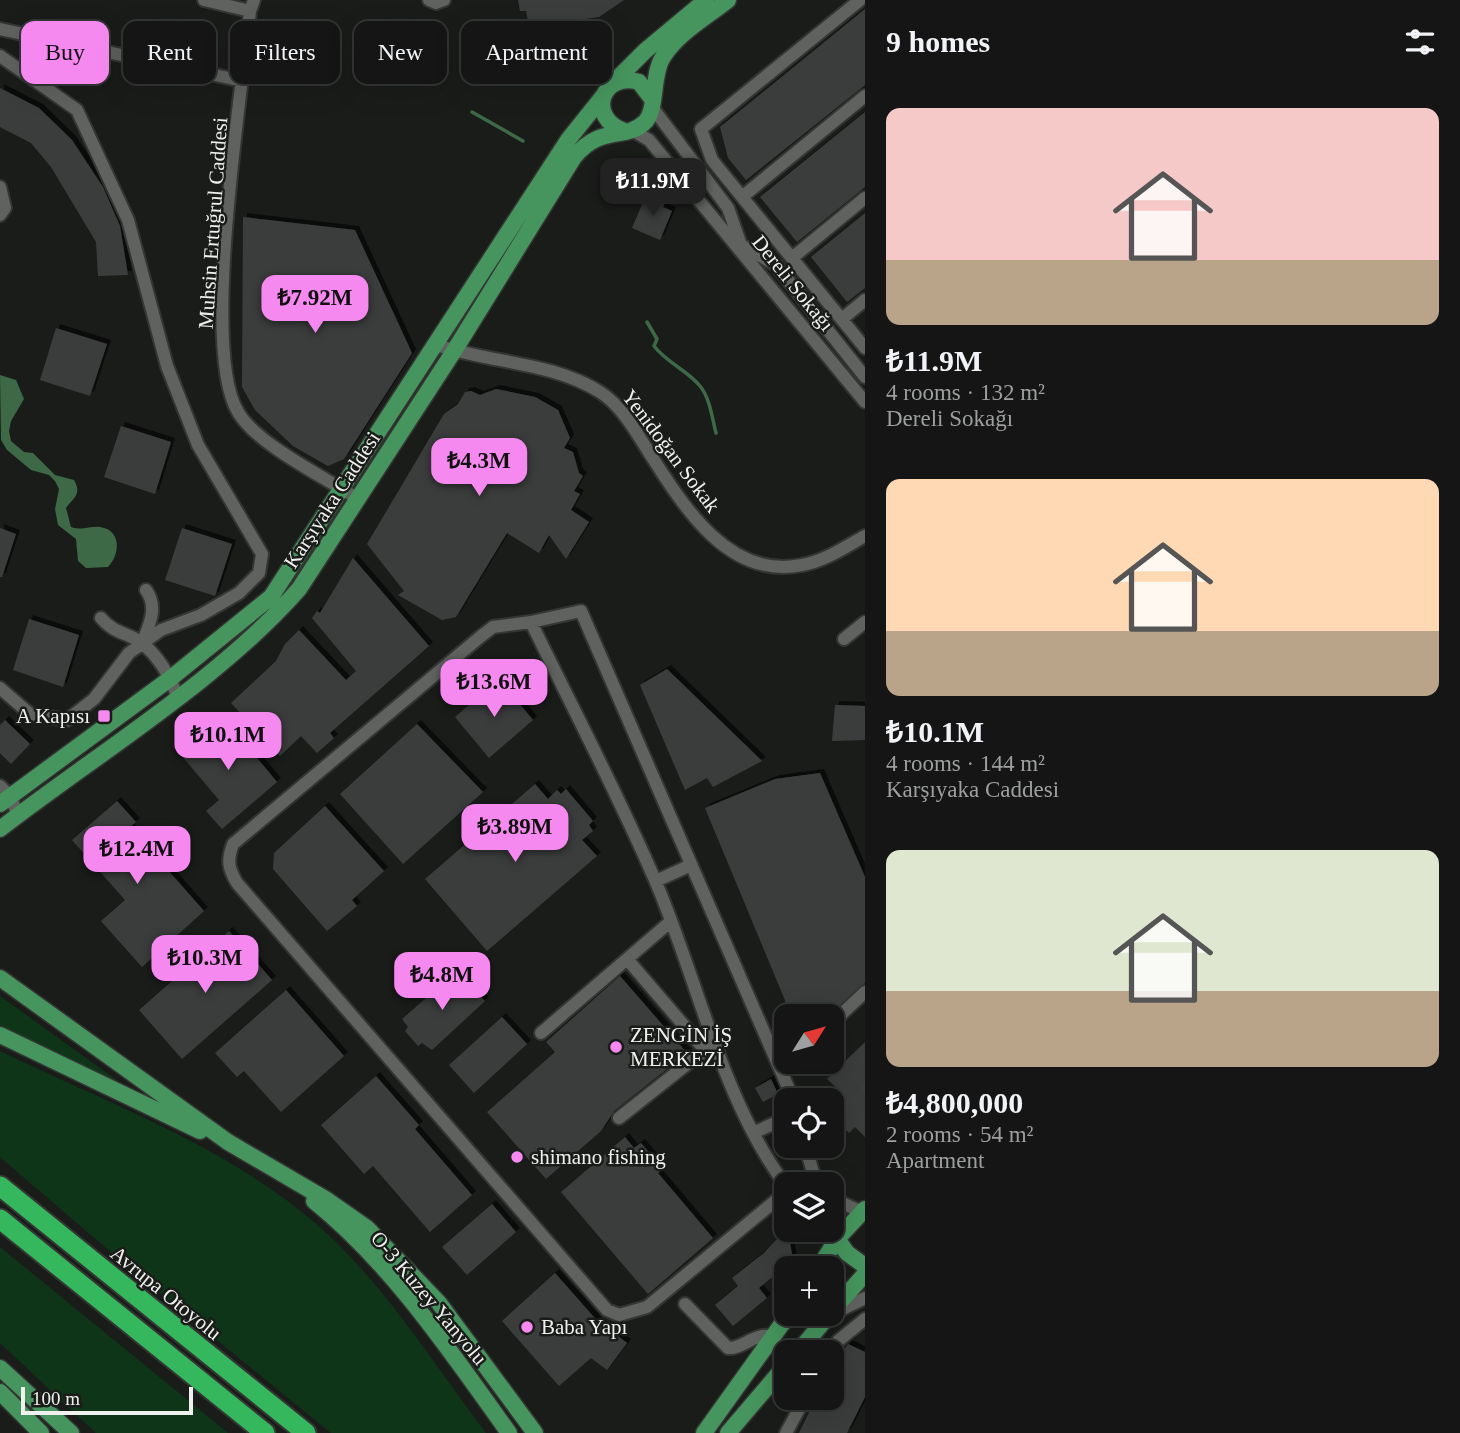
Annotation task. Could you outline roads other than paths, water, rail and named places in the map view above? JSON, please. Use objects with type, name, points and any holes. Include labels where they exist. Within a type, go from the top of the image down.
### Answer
[{"type":"highway","name":"Avrupa Otoyolu","points":[[0,1186],[306,1433]]},
{"type":"highway","points":[[0,1219],[265,1433]]},
{"type":"main road","name":"Karşıyaka Caddesi","points":[[3,795],[171,678],[271,597],[344,489],[568,140],[607,91],[645,51],[706,0]]},
{"type":"main road","points":[[652,103],[639,82],[625,80],[607,91],[603,113],[607,121],[628,130],[649,118],[652,103],[654,79],[663,56],[685,33],[729,0]]},
{"type":"main road","name":"Karşıyaka Caddesi","points":[[0,829],[177,696],[276,615],[299,589],[358,499],[574,158],[594,138],[628,130]]},
{"type":"main road","points":[[0,978],[228,1142],[327,1200],[367,1228],[411,1271],[464,1335],[535,1433]]},
{"type":"main road","points":[[0,1035],[128,1098],[228,1142]]},
{"type":"main road","name":"O-3 Kuzey Yanyolu","points":[[276,1171],[320,1206],[386,1272],[450,1351],[509,1433]]},
{"type":"main road","points":[[844,1226],[864,1211]]},
{"type":"main road","points":[[838,1242],[847,1253],[865,1266]]},
{"type":"main road","points":[[844,1297],[865,1274]]},
{"type":"main road","points":[[705,1432],[780,1326]]},
{"type":"main road","points":[[808,1340],[819,1326]]},
{"type":"main road","points":[[0,1368],[71,1433]]},
{"type":"main road","points":[[728,1433],[774,1379]]},
{"type":"main road","points":[[0,1392],[41,1433]]},
{"type":"main road","points":[[740,1433],[760,1395]]},
{"type":"street","points":[[204,0],[251,4]]},
{"type":"street","points":[[429,0],[436,3],[444,0]]},
{"type":"street","points":[[860,0],[701,129],[712,160],[865,348]]},
{"type":"street","points":[[0,29],[230,78]]},
{"type":"street","points":[[0,57],[77,110],[128,220],[167,366],[198,445],[262,554],[259,573],[239,593],[201,615],[161,630],[143,643],[130,653],[94,699],[67,720],[30,715],[2,686]]},
{"type":"street","name":"Muhsin Ertuğrul Caddesi","points":[[243,84],[229,203],[223,307],[225,368],[232,400],[249,427],[358,499]]},
{"type":"street","points":[[742,197],[865,96]]},
{"type":"street","points":[[652,103],[728,208],[741,245],[776,265],[865,377]]},
{"type":"street","name":"Dereli Sokağı","points":[[628,130],[649,140],[865,402]]},
{"type":"street","points":[[0,187],[5,208],[0,215]]},
{"type":"street","points":[[792,258],[865,198]]},
{"type":"street","points":[[842,319],[865,300]]},
{"type":"street","name":"Yenidoğan Sokak","points":[[437,345],[565,377],[601,392],[618,407],[693,516],[728,550],[746,560],[783,568],[802,566],[822,560],[865,536]]},
{"type":"street","points":[[143,643],[153,615],[152,598],[146,590]]},
{"type":"street","points":[[774,1041],[691,865],[581,611],[493,627],[233,844],[228,857],[229,870],[237,883],[607,1310],[619,1315],[647,1307],[774,1202]]},
{"type":"street","points":[[101,618],[111,630],[143,643],[171,678],[177,696]]},
{"type":"street","points":[[531,621],[656,881],[710,1046],[776,1172]]},
{"type":"street","points":[[844,639],[865,622]]},
{"type":"street","points":[[3,795],[18,815]]},
{"type":"street","points":[[656,881],[691,865]]},
{"type":"street","points":[[541,1033],[670,922]]},
{"type":"street","points":[[627,959],[710,1046]]},
{"type":"street","points":[[844,1012],[865,992]]},
{"type":"street","points":[[619,1118],[710,1046]]},
{"type":"street","points":[[753,1133],[774,1123]]},
{"type":"street","points":[[844,1203],[864,1211]]},
{"type":"street","points":[[844,1307],[865,1298]]},
{"type":"street","points":[[685,1304],[715,1338],[728,1348],[736,1347],[751,1338],[773,1336]]},
{"type":"street","points":[[839,1340],[865,1319]]},
{"type":"street","points":[[786,1433],[799,1410]]},
{"type":"waterway","points":[[472,112],[523,141]]},
{"type":"waterway","points":[[647,322],[657,339],[654,346],[695,380],[703,391],[716,433]]},
{"type":"place","name":"A Kapısı","points":[[104,716]]},
{"type":"place","name":"ZENGİN İŞ MERKEZİ","points":[[616,1047]]},
{"type":"place","name":"shimano fishing","points":[[517,1157]]},
{"type":"place","name":"Baba Yapı","points":[[527,1327]]}]
